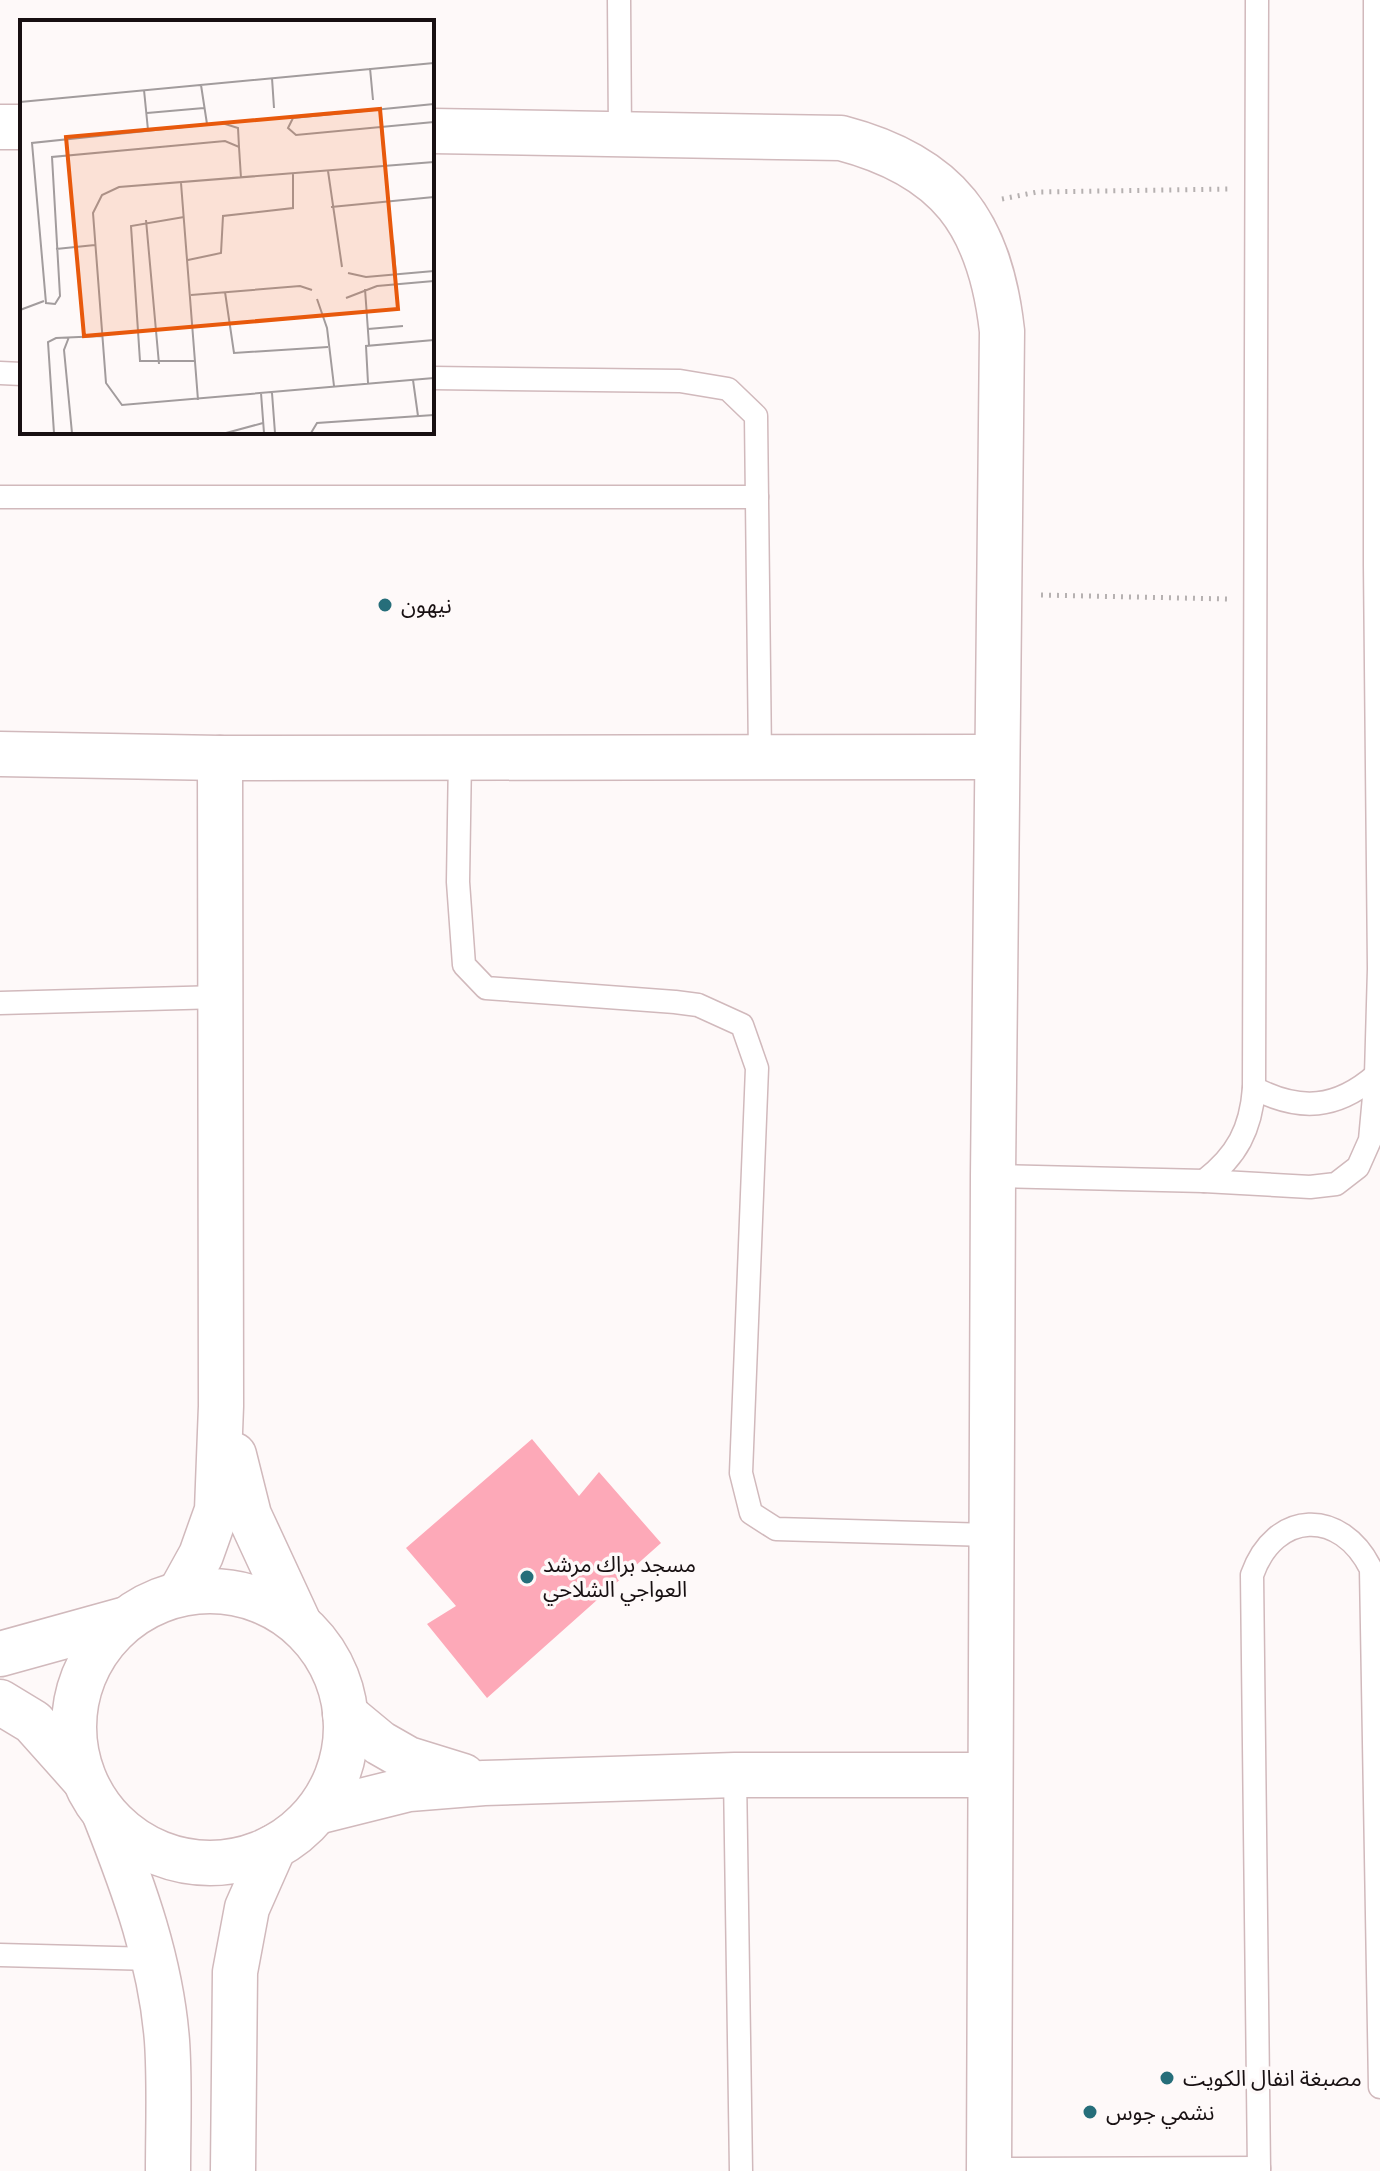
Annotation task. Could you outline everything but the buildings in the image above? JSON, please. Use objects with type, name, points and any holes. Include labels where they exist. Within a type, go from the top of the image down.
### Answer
[{"type":"street","points":[[434,131],[841,138],[879,148],[912,165],[937,183],[961,207],[976,233],[997,290],[1002,331],[988,1775],[989,2170]]},
{"type":"street","points":[[0,754],[220,758],[996,757]]},
{"type":"street","points":[[180,1593],[201,1555],[217,1510],[221,1406],[220,758]]},
{"type":"street","points":[[0,1702],[33,1722],[136,1842],[167,1857],[200,1863],[235,1861],[274,1847],[294,1834],[317,1812],[334,1782],[344,1748],[345,1714],[338,1680],[322,1649],[299,1623],[249,1515],[221,1406]]},
{"type":"street","points":[[168,2171],[167,2041],[159,1982],[133,1886],[93,1795],[73,1735],[76,1702],[85,1671],[102,1643],[123,1620],[150,1603],[180,1593],[222,1590],[263,1601],[299,1623]]},
{"type":"street","points":[[0,1654],[123,1620]]},
{"type":"street","points":[[345,1714],[380,1743],[408,1759],[484,1783]]},
{"type":"street","points":[[317,1812],[409,1789],[484,1783],[735,1775],[988,1775]]},
{"type":"street","points":[[233,2171],[235,1972],[247,1908],[274,1847]]},
{"type":"lane","points":[[619,0],[620,134]]},
{"type":"lane","points":[[1204,1181],[1222,1167],[1247,1131],[1254,1088],[1257,0]]},
{"type":"lane","points":[[993,1176],[1310,1187],[1336,1184],[1358,1167],[1370,1140],[1380,969],[1375,0]]},
{"type":"lane","points":[[0,373],[20,374]]},
{"type":"lane","points":[[434,378],[680,381],[728,389],[756,416],[760,757]]},
{"type":"lane","points":[[0,497],[757,497]]},
{"type":"lane","points":[[460,757],[458,882],[464,965],[486,988],[698,1005],[742,1025],[757,1068],[741,1473],[751,1513],[776,1529],[990,1535]]},
{"type":"lane","points":[[0,1003],[220,997]]},
{"type":"lane","points":[[1254,1088],[1289,1103],[1308,1104],[1345,1096],[1376,1075]]},
{"type":"lane","points":[[989,2170],[1259,2169],[1252,1575],[1259,1556],[1272,1540],[1289,1529],[1309,1525],[1329,1527],[1348,1536],[1362,1550],[1371,1569],[1380,2087]]},
{"type":"lane","points":[[735,1775],[741,2171]]},
{"type":"lane","points":[[0,1955],[153,1959]]},
{"type":"path","points":[[961,207],[1037,192],[1257,188]]},
{"type":"path","points":[[998,594],[1256,600]]},
{"type":"place","name":"نيهون","points":[[385,605]]},
{"type":"place","name":"مسجد براك مرشد العواجي الشلاحي","points":[[527,1577]]},
{"type":"place","name":"مصبغة انفال الكويت","points":[[1167,2078]]},
{"type":"place","name":"نشمي جوس","points":[[1090,2112]]}]
